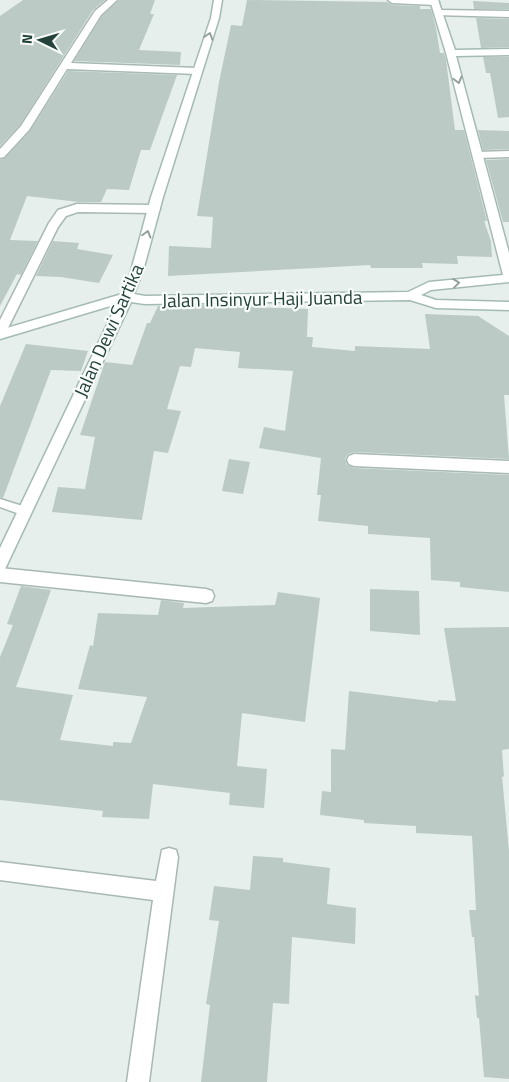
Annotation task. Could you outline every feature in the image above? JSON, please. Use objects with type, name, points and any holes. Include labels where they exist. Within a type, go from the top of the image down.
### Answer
[{"type":"street","points":[[0,155],[25,128],[98,13],[113,0]]},
{"type":"street","name":"Jalan Dewi Sartika","points":[[0,564],[127,297],[137,271],[154,209],[215,18],[218,0]]},
{"type":"street","points":[[392,0],[509,14]]},
{"type":"street","points":[[436,5],[451,53],[509,277]]},
{"type":"street","points":[[451,53],[509,52]]},
{"type":"street","points":[[64,66],[197,71]]},
{"type":"street","points":[[478,155],[509,154]]},
{"type":"street","points":[[0,334],[53,226],[62,213],[77,208],[154,209]]},
{"type":"street","name":"Jalan Insinyur Haji Juanda","points":[[410,296],[429,286],[509,277]]},
{"type":"street","name":"Jalan Insinyur Haji Juanda","points":[[0,334],[127,297],[145,300],[410,296],[436,304],[509,306]]},
{"type":"street","points":[[354,460],[509,468]]},
{"type":"street","points":[[0,575],[206,596]]},
{"type":"street","points":[[138,1082],[169,857]]},
{"type":"street","points":[[0,871],[164,892]]},
{"type":"lane","points":[[0,503],[25,511]]},
{"type":"building","points":[[23,0],[105,0],[93,10],[20,125],[0,146],[0,16]]},
{"type":"building","points":[[119,0],[155,0],[150,14],[154,14],[139,50],[181,52],[180,65],[74,61],[102,16]]},
{"type":"building","points":[[247,0],[387,2],[392,5],[420,6],[420,9],[431,9],[440,53],[444,53],[446,60],[455,130],[464,130],[487,221],[484,221],[491,241],[492,257],[457,256],[458,264],[422,263],[423,268],[371,268],[370,265],[168,276],[169,246],[211,248],[213,217],[197,216],[219,82],[231,25],[242,26]]},
{"type":"building","points":[[473,1],[509,3],[509,9],[474,9]]},
{"type":"building","points":[[476,18],[509,19],[509,47],[481,48]]},
{"type":"building","points":[[483,57],[509,57],[509,117],[498,118],[490,73],[486,73]]},
{"type":"building","points":[[68,71],[177,75],[150,150],[141,150],[129,190],[107,189],[101,202],[79,202],[27,196],[10,240],[38,241],[21,275],[17,274],[0,306],[0,160],[5,158],[30,131]]},
{"type":"building","points":[[478,130],[509,131],[509,149],[483,150]]},
{"type":"building","points":[[509,159],[509,222],[503,222],[486,160]]},
{"type":"building","points":[[53,241],[79,243],[77,249],[113,255],[99,283],[61,277],[36,276]]},
{"type":"building","points":[[202,305],[308,309],[307,337],[313,337],[312,347],[355,351],[355,346],[430,349],[425,314],[478,316],[509,336],[509,395],[504,395],[509,459],[354,452],[348,454],[345,459],[347,465],[354,468],[509,475],[509,592],[460,587],[460,582],[431,580],[430,538],[368,534],[368,526],[318,521],[321,495],[317,495],[321,458],[259,448],[264,427],[285,431],[293,371],[238,368],[240,352],[195,348],[191,367],[180,366],[167,409],[181,411],[168,453],[154,451],[142,520],[52,512],[58,487],[85,489],[95,437],[80,435],[105,362],[132,365],[147,323],[150,323],[158,306]]},
{"type":"building","points":[[26,344],[88,351],[81,371],[51,370],[3,498],[0,497],[0,406]]},
{"type":"building","points":[[229,459],[250,462],[243,494],[222,491]]},
{"type":"building","points":[[21,586],[51,590],[16,687],[73,695],[60,740],[113,746],[113,742],[131,743],[147,697],[78,689],[90,645],[93,646],[98,613],[158,615],[161,600],[184,603],[183,608],[275,605],[278,592],[320,598],[305,722],[242,713],[237,766],[267,769],[264,808],[229,805],[230,793],[153,784],[149,819],[102,817],[103,811],[0,800],[0,657],[13,625],[7,624]]},
{"type":"building","points":[[370,589],[419,591],[420,635],[370,631]]},
{"type":"building","points":[[509,627],[509,749],[502,750],[504,777],[502,776],[509,851],[509,1079],[484,1077],[475,995],[479,996],[474,937],[472,937],[469,910],[476,910],[472,836],[416,833],[416,826],[364,823],[364,820],[320,815],[322,791],[331,792],[331,749],[345,750],[349,691],[438,702],[438,700],[456,701],[444,628]]},
{"type":"building","points":[[253,856],[283,858],[283,862],[330,868],[327,904],[356,908],[355,944],[292,937],[289,1004],[273,1003],[267,1082],[201,1082],[210,1005],[206,1004],[219,921],[209,920],[214,886],[250,890]]}]
